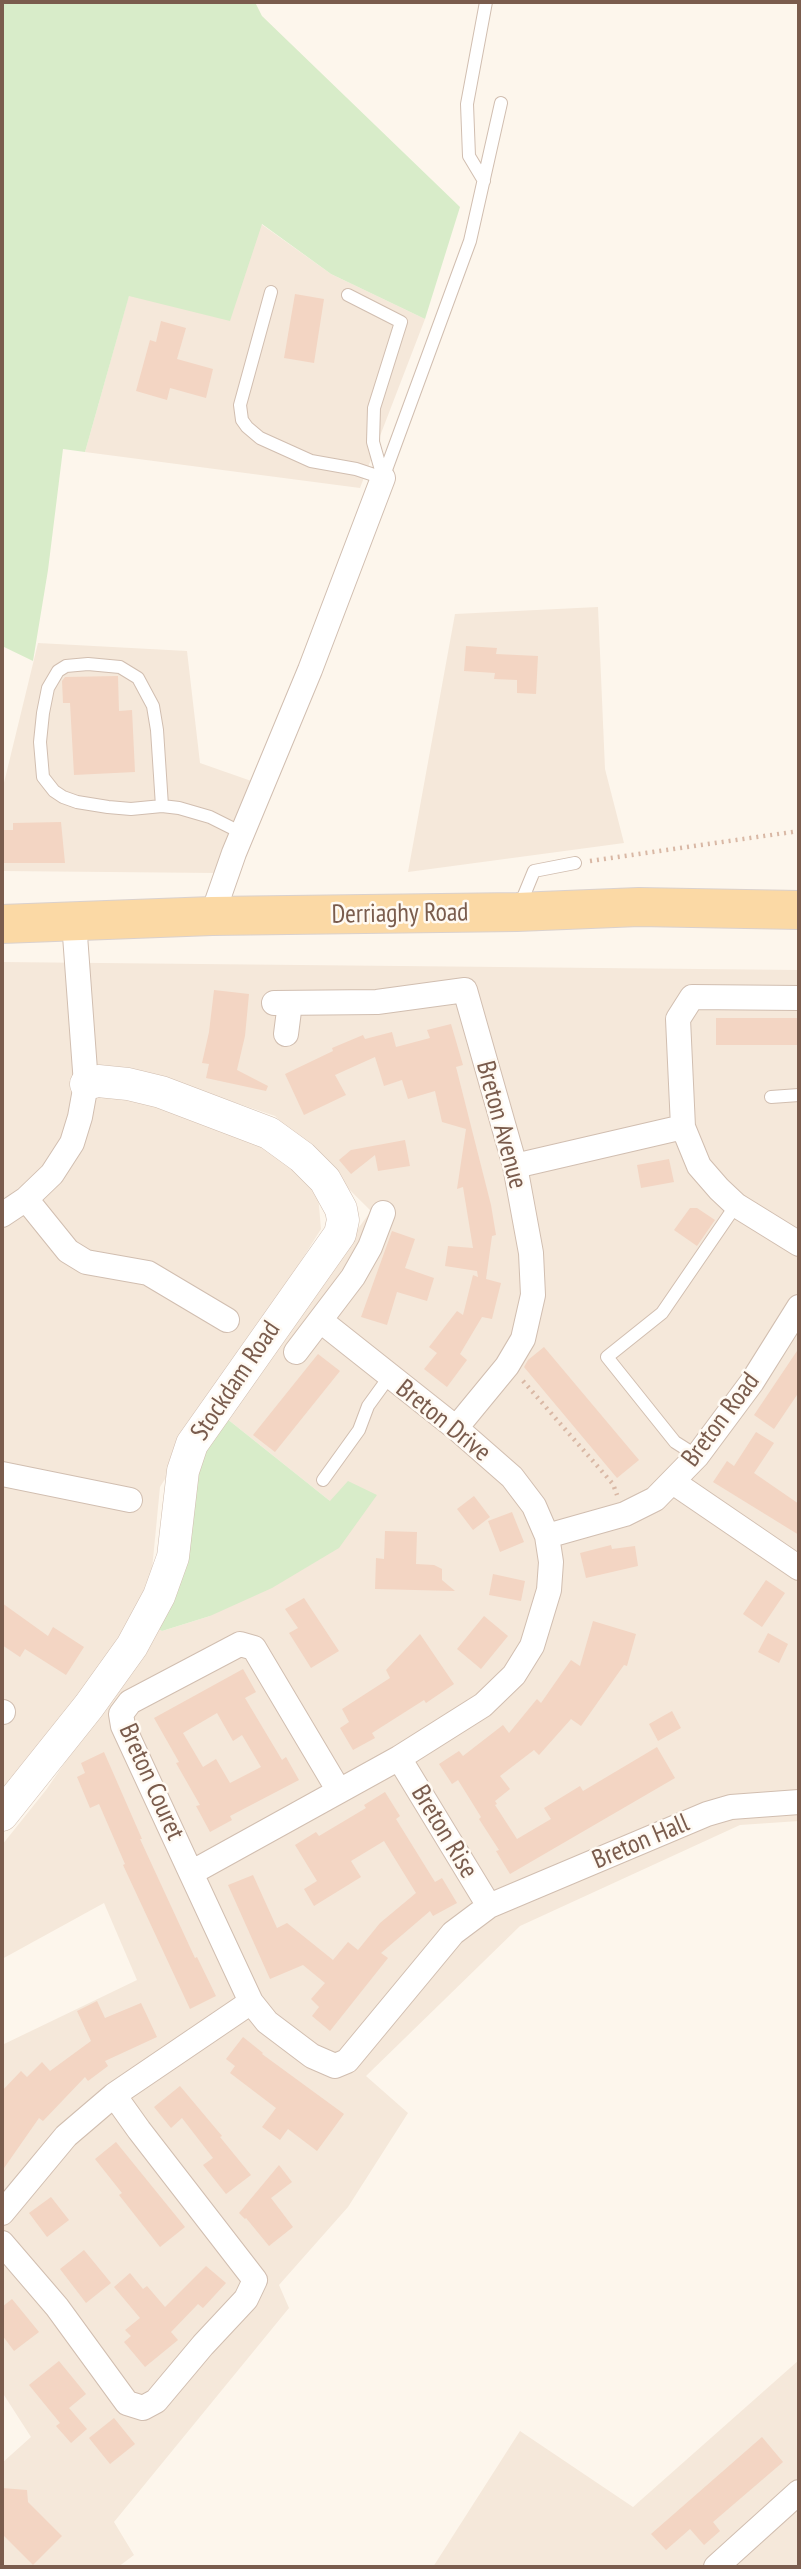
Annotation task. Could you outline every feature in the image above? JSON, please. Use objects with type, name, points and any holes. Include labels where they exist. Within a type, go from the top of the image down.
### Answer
[{"type":"main road","name":"Derriaghy Road","points":[[2,924],[212,916],[517,912],[639,907],[799,910]]},
{"type":"street","points":[[212,916],[242,833],[310,670],[383,478]]},
{"type":"street","points":[[2,1215],[26,1199],[52,1174],[72,1143],[86,1084],[74,922]]},
{"type":"street","name":"Breton Avenue","points":[[286,1034],[282,1003],[377,1002],[465,990],[514,1166],[531,1254],[533,1295],[523,1339],[507,1366],[456,1429]]},
{"type":"street","points":[[799,998],[692,998],[678,1018],[683,1127],[699,1166],[736,1205],[799,1244]]},
{"type":"street","name":"Stockdam Road","points":[[2,1815],[89,1706],[135,1639],[159,1596],[173,1557],[183,1471],[192,1444],[340,1234],[343,1220],[341,1209],[325,1180],[302,1157],[269,1133],[161,1091],[98,1081],[86,1084]]},
{"type":"street","points":[[514,1166],[683,1127]]},
{"type":"street","points":[[26,1199],[68,1251],[86,1262],[148,1273],[227,1320]]},
{"type":"street","points":[[296,1352],[353,1277],[370,1247],[383,1213]]},
{"type":"street","name":"Breton Road","points":[[547,1536],[625,1514],[655,1499],[697,1456],[752,1382],[799,1307]]},
{"type":"street","name":"Breton Drive","points":[[321,1321],[512,1477],[534,1506],[547,1536],[551,1562],[549,1590],[532,1646],[514,1675],[483,1705],[399,1758]]},
{"type":"street","points":[[2,1474],[130,1500]]},
{"type":"street","points":[[673,1482],[799,1568]]},
{"type":"street","name":"Breton Couret","points":[[339,1791],[254,1648],[240,1644],[130,1702],[121,1714],[123,1726],[191,1873],[399,1758]]},
{"type":"street","name":"Breton Rise","points":[[399,1758],[489,1906]]},
{"type":"street","name":"Breton Hall","points":[[251,2002],[267,2022],[312,2056],[335,2066],[347,2061],[355,2052],[453,1933],[489,1906],[707,1814],[732,1807],[799,1802]]},
{"type":"street","points":[[2,2213],[66,2136],[114,2095],[251,2002],[191,1873]]},
{"type":"street","points":[[2,2243],[58,2306],[127,2403],[143,2408],[156,2402],[203,2345],[246,2299],[254,2280],[114,2095]]},
{"type":"street","points":[[716,2567],[799,2492]]},
{"type":"lane","points":[[484,181],[469,156],[467,104],[486,2]]},
{"type":"lane","points":[[383,478],[470,241],[501,103]]},
{"type":"lane","points":[[271,292],[240,405],[242,420],[247,427],[269,442],[311,461],[356,469],[383,478]]},
{"type":"lane","points":[[348,295],[401,322],[374,408],[373,442],[383,478]]},
{"type":"lane","points":[[162,806],[153,706],[138,678],[120,667],[88,664],[66,666],[58,671],[48,688],[43,713],[40,767],[43,777],[63,797],[77,802],[131,809],[162,806],[179,808],[210,817],[242,833]]},
{"type":"lane","points":[[517,912],[534,870],[575,863]]},
{"type":"lane","points":[[771,1097],[799,1095]]},
{"type":"lane","points":[[697,1456],[675,1443],[607,1357],[662,1313],[736,1205]]},
{"type":"lane","points":[[323,1480],[359,1430],[368,1406],[389,1377]]},
{"type":"path","points":[[575,863],[799,831]]},
{"type":"path","points":[[507,1366],[528,1385],[613,1485],[625,1514]]},
{"type":"shaded area","points":[[261,224],[331,274],[425,319],[360,488],[85,452],[129,295]]},
{"type":"shaded area","points":[[598,607],[605,769],[624,843],[408,872],[455,614]]},
{"type":"shaded area","points":[[38,643],[187,651],[200,763],[257,783],[216,873],[2,871],[2,791]]},
{"type":"shaded area","points":[[2,962],[799,970],[799,1821],[740,1825],[520,1926],[366,2076],[408,2113],[348,2207],[279,2285],[289,2308],[114,2522],[134,2555],[118,2567],[2,2567],[2,2463],[31,2437],[2,2392],[2,2045],[137,1980],[104,1903],[2,1959],[2,1845],[46,1790],[134,1662],[149,1624],[162,1631],[210,1616],[330,1501],[221,1414],[371,1211],[275,1116],[168,1080],[317,1183],[321,1229],[160,1487],[150,1590],[113,1661],[2,1800]]},
{"type":"shaded area","points":[[799,2360],[799,2567],[433,2567],[520,2431],[633,2507]]},
{"type":"green space","points":[[2,2],[255,2],[262,16],[460,207],[425,319],[331,274],[262,224],[230,321],[129,296],[85,452],[63,449],[48,570],[33,661],[2,646]]},
{"type":"green space","points":[[221,1414],[330,1501],[348,1481],[377,1495],[339,1548],[272,1588],[210,1616],[162,1631],[149,1624],[196,1463]]},
{"type":"building","points":[[295,294],[324,299],[314,363],[284,358]]},
{"type":"building","points":[[161,321],[186,328],[177,359],[213,369],[206,398],[170,388],[167,400],[136,391],[150,340],[156,342]]},
{"type":"building","points":[[466,646],[497,648],[496,654],[538,656],[536,694],[517,693],[517,680],[494,679],[495,673],[464,671]]},
{"type":"building","points":[[118,676],[119,711],[132,710],[135,772],[74,775],[70,703],[63,703],[62,681],[65,677]]},
{"type":"building","points":[[61,822],[65,863],[3,863],[3,830],[13,830],[13,823]]},
{"type":"building","points":[[214,990],[249,994],[245,1036],[237,1070],[268,1086],[266,1091],[206,1078],[209,1064],[202,1063]]},
{"type":"building","points":[[716,1018],[799,1018],[799,1045],[716,1045]]},
{"type":"building","points":[[451,1024],[463,1065],[456,1067],[496,1235],[492,1236],[486,1279],[501,1283],[492,1319],[482,1317],[460,1354],[467,1360],[447,1387],[424,1369],[437,1353],[429,1347],[457,1311],[463,1315],[473,1275],[478,1277],[477,1271],[445,1266],[448,1246],[473,1248],[463,1187],[457,1189],[466,1129],[442,1122],[435,1091],[408,1099],[402,1080],[384,1086],[375,1057],[335,1075],[346,1095],[304,1115],[285,1074],[333,1051],[332,1048],[363,1035],[365,1039],[392,1032],[396,1047],[430,1038],[427,1030]]},
{"type":"building","points":[[405,1140],[410,1166],[378,1171],[375,1155],[351,1174],[339,1160],[351,1150]]},
{"type":"building","points":[[669,1159],[674,1182],[641,1188],[637,1165]]},
{"type":"building","points":[[690,1208],[697,1208],[715,1220],[697,1246],[674,1230]]},
{"type":"building","points":[[392,1231],[415,1239],[405,1268],[434,1278],[427,1301],[397,1292],[387,1325],[361,1317]]},
{"type":"building","points":[[544,1347],[639,1460],[617,1478],[524,1367],[528,1360]]},
{"type":"building","points":[[799,1348],[799,1392],[774,1429],[754,1415]]},
{"type":"building","points":[[318,1354],[340,1371],[275,1452],[253,1435]]},
{"type":"building","points":[[756,1432],[774,1443],[754,1473],[799,1504],[799,1535],[713,1482],[727,1461],[734,1466]]},
{"type":"building","points":[[474,1496],[490,1517],[473,1530],[457,1509]]},
{"type":"building","points":[[512,1512],[524,1542],[500,1552],[488,1521]]},
{"type":"building","points":[[385,1531],[417,1532],[416,1564],[434,1565],[442,1569],[442,1580],[455,1591],[375,1589],[376,1558],[384,1559]]},
{"type":"building","points":[[611,1545],[612,1549],[635,1546],[638,1566],[586,1578],[580,1553]]},
{"type":"building","points":[[493,1574],[525,1581],[521,1601],[489,1595]]},
{"type":"building","points":[[766,1580],[785,1593],[762,1627],[743,1614]]},
{"type":"building","points":[[304,1598],[339,1651],[311,1668],[289,1633],[298,1628],[285,1609]]},
{"type":"building","points":[[2,1603],[48,1636],[53,1627],[84,1647],[66,1675],[25,1649],[20,1657],[2,1645]]},
{"type":"building","points":[[484,1616],[508,1636],[481,1669],[457,1649]]},
{"type":"building","points":[[593,1621],[636,1634],[627,1666],[624,1665],[581,1726],[571,1719],[539,1755],[534,1750],[500,1776],[510,1789],[495,1801],[495,1805],[517,1839],[551,1819],[544,1808],[580,1786],[583,1791],[657,1747],[675,1778],[510,1874],[496,1851],[499,1850],[479,1819],[481,1817],[458,1780],[452,1784],[439,1764],[459,1751],[463,1756],[503,1725],[509,1733],[537,1699],[541,1703],[571,1660],[580,1666]]},
{"type":"building","points":[[768,1633],[788,1644],[779,1663],[758,1652]]},
{"type":"building","points":[[420,1634],[454,1684],[372,1733],[375,1738],[353,1750],[340,1728],[349,1722],[342,1709],[390,1678],[386,1670]]},
{"type":"building","points":[[243,1669],[256,1692],[245,1698],[282,1760],[286,1757],[299,1780],[230,1816],[232,1820],[210,1832],[196,1806],[200,1805],[176,1763],[179,1762],[154,1718]],"holes":[[[217,1713],[233,1741],[242,1735],[261,1767],[230,1783],[216,1759],[203,1767],[183,1733]]]},
{"type":"building","points":[[672,1711],[681,1728],[658,1741],[649,1724]]},
{"type":"building","points":[[104,1752],[140,1839],[195,1958],[197,1957],[216,1996],[190,2009],[123,1865],[125,1864],[99,1804],[90,1808],[77,1777],[85,1773],[81,1763]]},
{"type":"building","points":[[385,1792],[400,1816],[396,1819],[435,1882],[442,1878],[457,1903],[433,1916],[430,1911],[381,1953],[388,1958],[330,2031],[312,2016],[319,2007],[311,1999],[325,1983],[303,1965],[270,1979],[228,1885],[253,1875],[277,1928],[287,1923],[333,1960],[348,1942],[358,1950],[380,1923],[416,1893],[384,1841],[351,1861],[361,1877],[314,1906],[304,1889],[317,1881],[295,1845],[316,1832],[319,1836],[366,1808],[364,1805]]},
{"type":"building","points":[[97,2001],[105,2018],[141,2003],[157,2037],[105,2061],[108,2066],[88,2081],[85,2077],[43,2121],[39,2118],[2,2171],[2,2091],[21,2071],[27,2077],[42,2062],[50,2071],[91,2041],[77,2011]]},
{"type":"building","points":[[243,2037],[344,2114],[317,2151],[288,2129],[280,2140],[262,2127],[276,2108],[230,2073],[235,2066],[226,2059]]},
{"type":"building","points":[[180,2086],[251,2175],[226,2194],[203,2165],[213,2158],[182,2118],[171,2128],[154,2107]]},
{"type":"building","points":[[116,2142],[185,2227],[160,2247],[95,2159]]},
{"type":"building","points":[[279,2165],[292,2182],[271,2198],[293,2227],[269,2246],[239,2213]]},
{"type":"building","points":[[51,2197],[69,2220],[47,2237],[29,2213]]},
{"type":"building","points":[[84,2250],[111,2283],[86,2303],[60,2269]]},
{"type":"building","points":[[206,2266],[226,2283],[203,2308],[198,2304],[171,2332],[178,2340],[145,2367],[124,2342],[131,2336],[125,2330],[140,2318],[114,2287],[130,2273],[143,2289],[147,2286],[165,2307]]},
{"type":"building","points":[[12,2299],[39,2332],[14,2351],[2,2335],[2,2307]]},
{"type":"building","points":[[59,2361],[86,2394],[69,2408],[87,2429],[71,2443],[56,2426],[60,2423],[29,2385]]},
{"type":"building","points":[[114,2418],[135,2444],[110,2464],[89,2438]]},
{"type":"building","points":[[762,2437],[783,2462],[713,2522],[720,2531],[704,2545],[690,2529],[666,2550],[651,2534]]},
{"type":"building","points":[[2,2488],[27,2490],[28,2502],[62,2536],[33,2565],[2,2534]]}]
